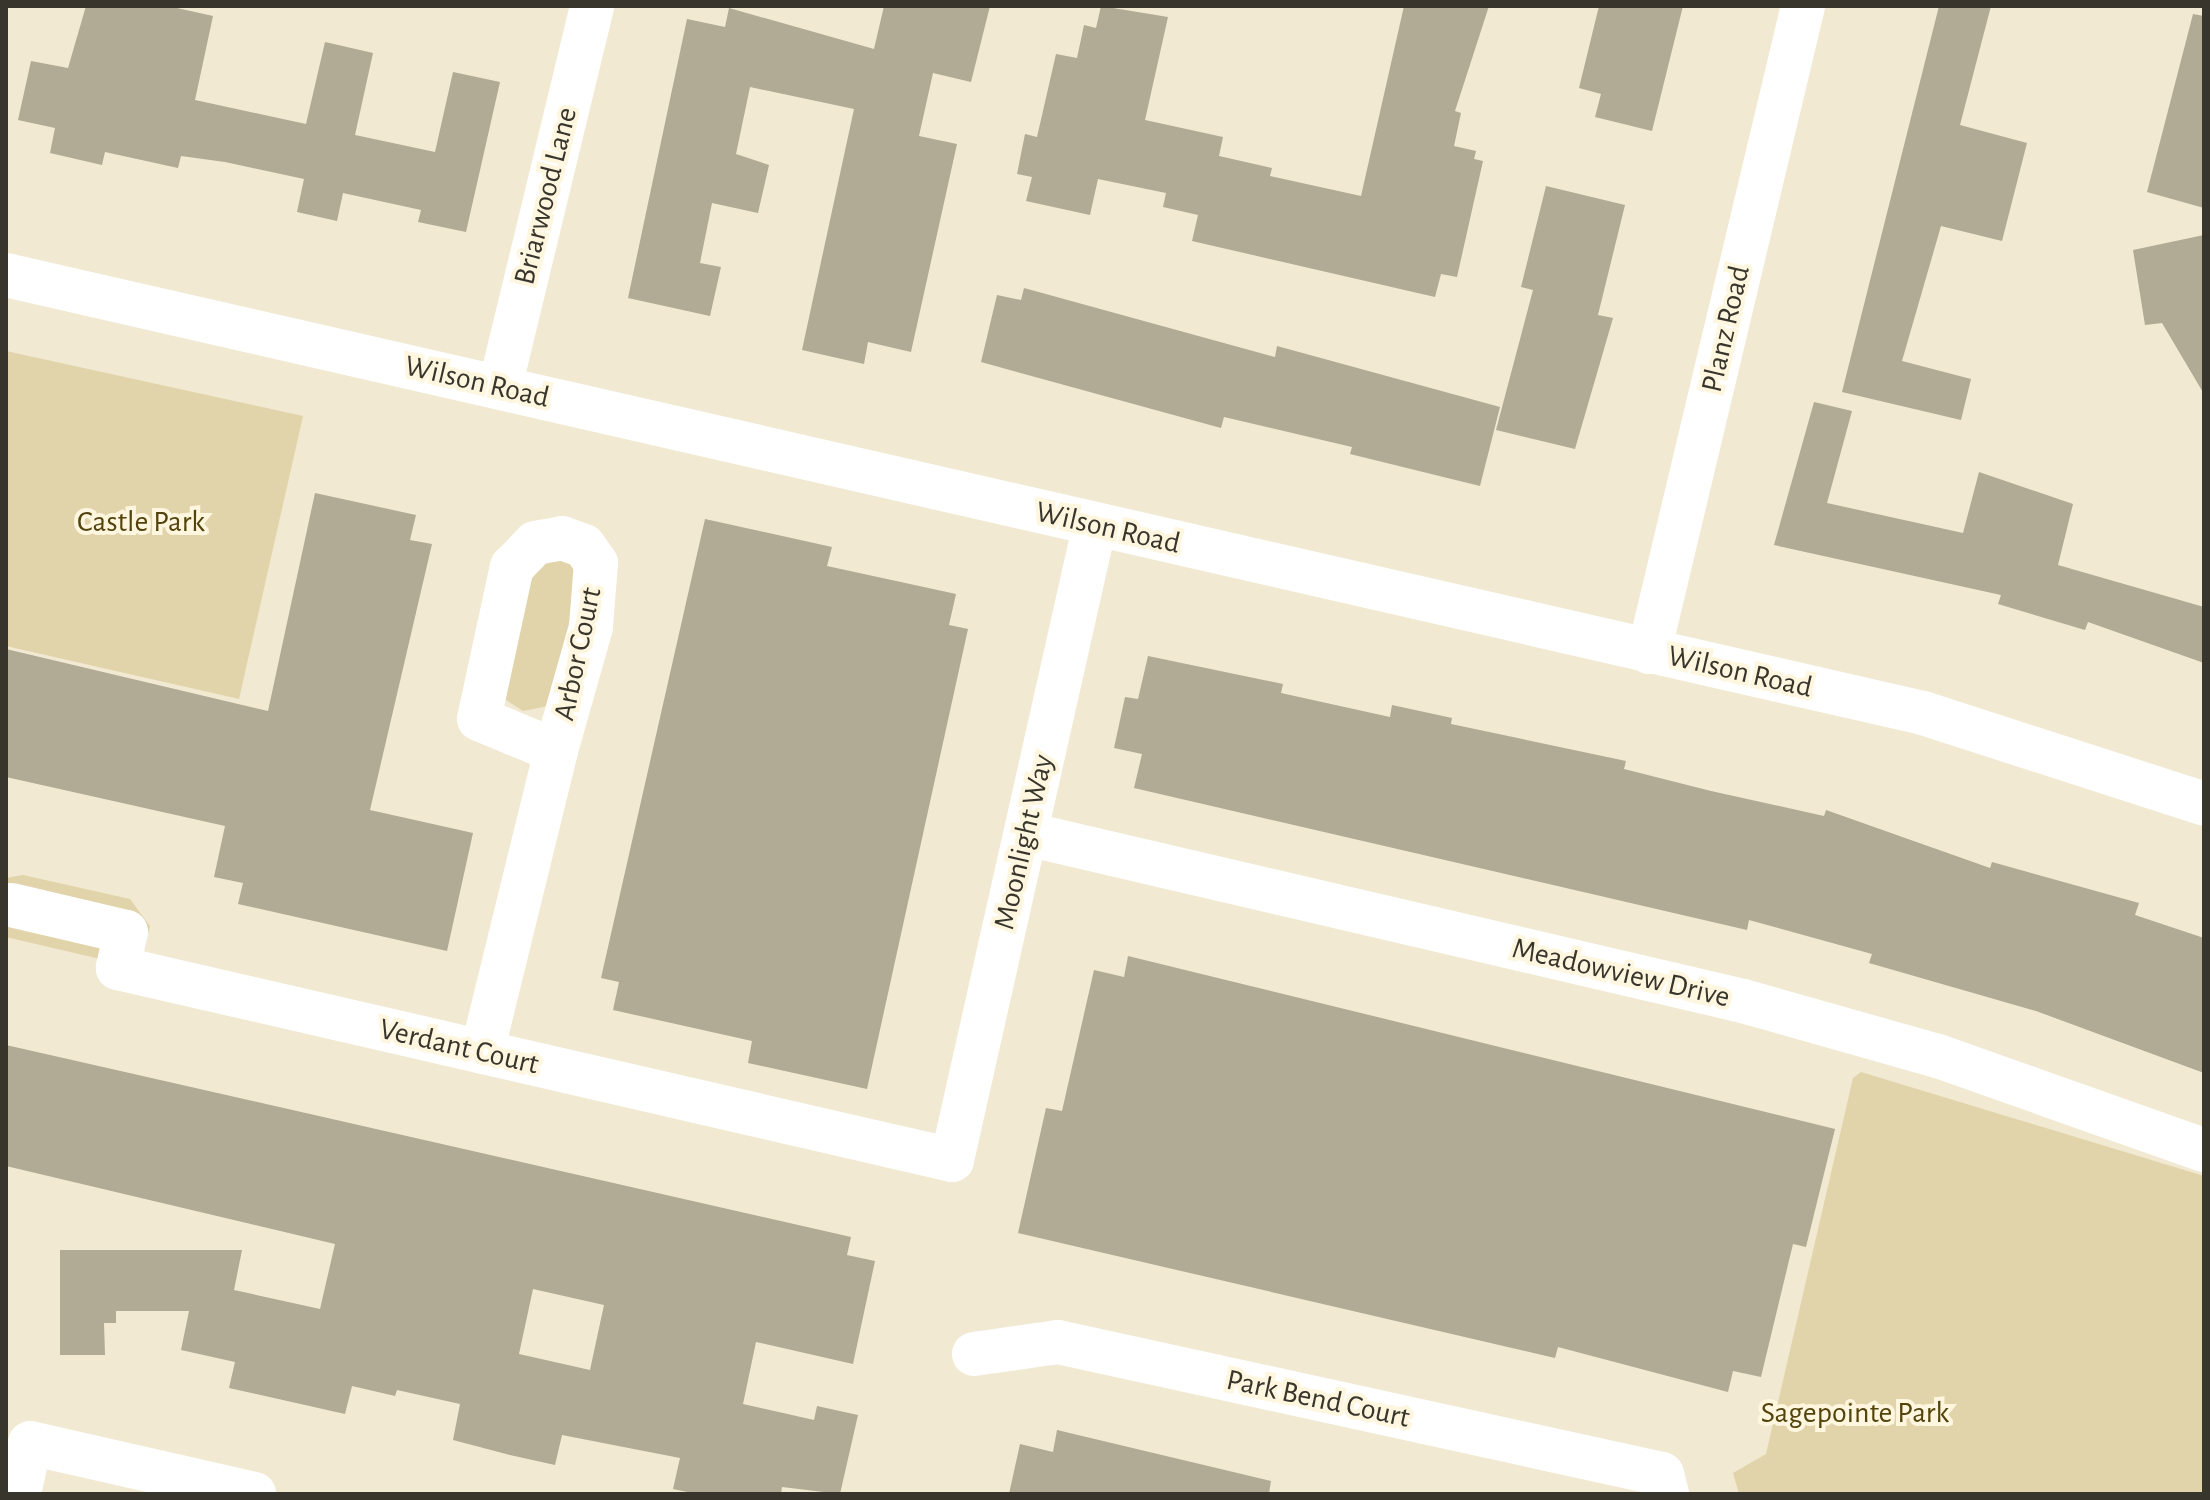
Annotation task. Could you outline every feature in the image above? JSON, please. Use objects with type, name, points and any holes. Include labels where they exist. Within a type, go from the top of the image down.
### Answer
[{"type":"street","name":"Briarwood Lane","points":[[500,387],[592,6]]},
{"type":"street","name":"Planz Road","points":[[1649,652],[1803,6]]},
{"type":"street","name":"Wilson Road","points":[[6,275],[1923,713],[2204,804]]},
{"type":"street","name":"Moonlight Way","points":[[952,1160],[1095,524]]},
{"type":"street","name":"Arbor Court","points":[[482,1052],[556,751]]},
{"type":"street","name":"Meadowview Drive","points":[[1027,834],[1743,1001],[1938,1056],[2204,1150]]},
{"type":"street","name":"Verdant Court","points":[[11,905],[126,932],[118,968],[952,1160]]},
{"type":"street","name":"Park Bend Court","points":[[974,1354],[1058,1342],[1664,1484]]},
{"type":"street","points":[[19,1494],[30,1443],[254,1494]]},
{"type":"green space","name":"Castle Park","points":[[6,351],[303,416],[239,699],[6,646]]},
{"type":"green space","points":[[547,541],[587,570],[548,706],[523,711],[503,698],[522,565]]},
{"type":"green space","points":[[23,875],[130,899],[150,926],[144,949],[113,962],[6,937],[6,878]]},
{"type":"green space","name":"Sagepointe Park","points":[[1861,1072],[2204,1176],[2204,1494],[1739,1494],[1733,1473],[1766,1454],[1853,1078]]},
{"type":"building","points":[[86,6],[168,6],[213,16],[195,100],[306,124],[325,42],[373,53],[355,135],[435,152],[453,72],[500,82],[466,232],[418,222],[421,210],[343,193],[337,221],[297,212],[304,179],[225,162],[181,156],[178,168],[105,152],[102,165],[50,153],[55,128],[18,120],[31,61],[68,68]]},
{"type":"building","points":[[884,6],[990,6],[971,82],[933,73],[919,136],[957,144],[911,352],[868,342],[864,364],[802,350],[854,109],[750,87],[736,154],[769,165],[758,213],[712,203],[700,263],[721,267],[710,316],[628,298],[687,19],[725,27],[729,8],[874,49]]},
{"type":"building","points":[[1101,6],[1168,17],[1145,120],[1223,137],[1219,156],[1272,168],[1270,176],[1361,196],[1404,6],[1489,6],[1455,111],[1461,113],[1454,146],[1476,151],[1474,159],[1483,161],[1457,277],[1441,274],[1435,297],[1192,241],[1198,215],[1163,207],[1166,193],[1098,179],[1090,215],[1026,201],[1032,177],[1017,174],[1025,134],[1037,137],[1056,54],[1077,58],[1084,25],[1096,28]]},
{"type":"building","points":[[1599,6],[1683,6],[1652,131],[1595,117],[1601,94],[1579,88]]},
{"type":"building","points":[[1939,6],[1991,6],[1960,125],[2027,143],[2002,241],[1941,226],[1902,361],[1971,379],[1961,420],[1842,392]]},
{"type":"building","points":[[2193,14],[2204,16],[2204,208],[2147,192]]},
{"type":"building","points":[[1546,186],[1625,205],[1598,315],[1613,318],[1575,449],[1496,430],[1533,290],[1521,287]]},
{"type":"building","points":[[2204,235],[2204,394],[2162,323],[2145,325],[2133,250]]},
{"type":"building","points":[[1024,288],[1275,357],[1277,346],[1500,407],[1480,486],[1350,454],[1352,447],[1224,417],[1221,428],[981,362],[997,295],[1021,300]]},
{"type":"building","points":[[1814,402],[1852,411],[1827,503],[1963,533],[1979,472],[2073,504],[2058,565],[2204,607],[2204,663],[2088,622],[2085,630],[1998,604],[2001,595],[1774,545]]},
{"type":"building","points":[[315,493],[416,515],[410,540],[432,544],[370,810],[473,833],[447,951],[238,904],[243,883],[214,877],[225,826],[6,777],[6,649],[268,711]]},
{"type":"building","points":[[705,519],[832,547],[827,566],[956,594],[949,625],[968,629],[867,1089],[748,1063],[752,1041],[613,1010],[619,982],[601,978]]},
{"type":"building","points":[[1148,656],[1283,684],[1281,693],[1390,717],[1392,705],[1452,718],[1451,724],[1626,761],[1624,769],[1711,791],[1824,816],[1826,810],[1990,868],[1992,862],[2139,903],[2135,915],[2204,938],[2204,1073],[2036,1011],[1869,963],[1872,954],[1749,920],[1747,930],[1134,788],[1142,754],[1114,748],[1125,697],[1138,699]]},
{"type":"building","points":[[1128,956],[1835,1129],[1806,1247],[1793,1244],[1761,1377],[1733,1371],[1728,1392],[1558,1347],[1555,1358],[1018,1233],[1046,1108],[1062,1111],[1094,970],[1124,977]]},
{"type":"building","points":[[6,1045],[851,1237],[847,1255],[875,1261],[853,1364],[756,1342],[743,1404],[814,1420],[817,1406],[858,1415],[840,1494],[782,1487],[781,1494],[697,1494],[673,1489],[680,1458],[562,1435],[555,1465],[510,1455],[453,1440],[460,1404],[397,1390],[395,1396],[352,1386],[345,1414],[229,1388],[235,1362],[181,1350],[189,1311],[116,1311],[116,1323],[104,1323],[105,1355],[60,1355],[60,1250],[242,1250],[234,1290],[320,1309],[335,1244],[6,1166]],"holes":[[[533,1289],[604,1305],[590,1370],[519,1354]]]},
{"type":"building","points":[[1057,1430],[1271,1481],[1269,1494],[1009,1494],[1020,1444],[1053,1452]]}]
